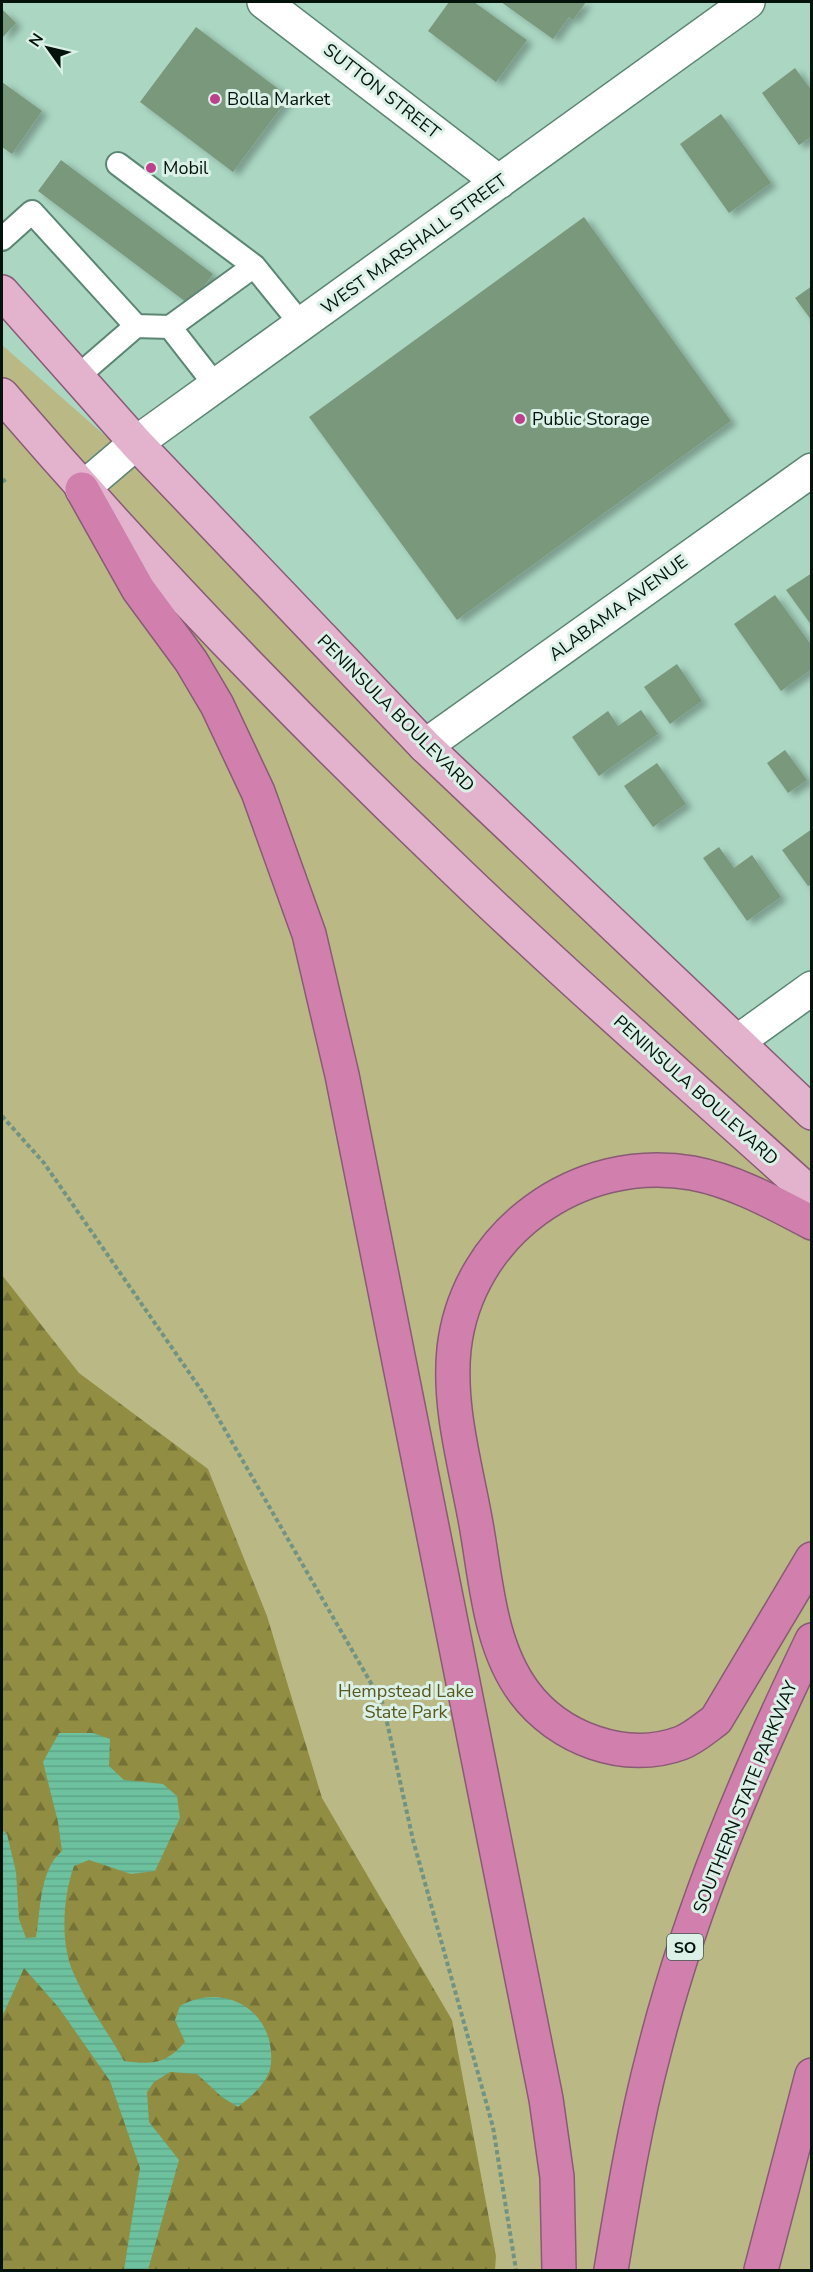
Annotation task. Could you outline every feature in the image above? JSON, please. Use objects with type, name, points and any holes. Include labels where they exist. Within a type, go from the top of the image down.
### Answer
[{"type":"highway","points":[[82,489],[138,589],[185,652],[217,705],[258,792],[309,934],[342,1075],[546,2099],[557,2177],[559,2271]]},
{"type":"highway","points":[[812,1223],[749,1191],[692,1173],[647,1171],[619,1173],[573,1186],[552,1197],[513,1228],[480,1271],[459,1319],[453,1368],[457,1421],[502,1650],[510,1670],[538,1709],[576,1736],[601,1745],[631,1749],[659,1748],[681,1742],[716,1720],[812,1559]]},
{"type":"highway","name":"SOUTHERN STATE PARKWAY","points":[[611,2271],[625,2182],[654,2050],[694,1920],[766,1735],[812,1640]]},
{"type":"highway","points":[[761,2271],[812,2075]]},
{"type":"main road","name":"PENINSULA BOULEVARD","points":[[2,292],[136,443],[425,746],[812,1113]]},
{"type":"main road","name":"PENINSULA BOULEVARD","points":[[2,395],[82,489],[301,718],[448,864],[812,1195]]},
{"type":"street","name":"SUTTON STREET","points":[[264,2],[356,70],[499,182]]},
{"type":"street","name":"WEST MARSHALL STREET","points":[[82,489],[136,443],[748,2]]},
{"type":"street","name":"ALABAMA AVENUE","points":[[425,746],[812,470]]},
{"type":"street","points":[[737,1042],[812,988]]},
{"type":"lane","points":[[118,164],[254,266],[302,324]]},
{"type":"lane","points":[[2,239],[32,212],[136,326]]},
{"type":"lane","points":[[77,377],[136,326],[170,327],[254,266]]},
{"type":"lane","points":[[170,327],[216,386]]},
{"type":"path","points":[[2,482],[6,478]]},
{"type":"path","points":[[2,1116],[44,1163],[206,1397],[383,1704],[413,1840],[493,2127],[516,2271]]},
{"type":"green space","name":"Hempstead Lake State Park","points":[[2,345],[135,462],[811,1131],[811,2270],[2,2270]]},
{"type":"green space","points":[[2,1275],[79,1373],[208,1469],[267,1616],[322,1798],[452,2020],[496,2256],[495,2270],[2,2270]]},
{"type":"shaded area","points":[[59,1733],[93,1733],[110,1739],[109,1766],[124,1780],[163,1784],[177,1796],[180,1818],[155,1871],[131,1874],[89,1860],[74,1866],[67,1891],[66,1947],[73,1972],[84,1995],[124,2061],[151,2063],[171,2055],[185,2042],[175,2020],[180,2006],[197,1999],[214,1997],[230,1999],[244,2006],[256,2016],[265,2029],[270,2045],[270,2070],[264,2082],[238,2107],[222,2097],[197,2074],[170,2072],[154,2082],[147,2092],[149,2122],[179,2160],[148,2270],[124,2270],[140,2168],[110,2081],[59,2008],[24,1968],[2,2017],[2,1830],[7,1834],[16,1872],[19,1919],[26,1938],[36,1937],[45,1879],[54,1859],[62,1851],[58,1822],[43,1762]]},
{"type":"building","points":[[449,2],[474,2],[527,40],[496,82],[428,31]]},
{"type":"building","points":[[501,2],[586,2],[573,20],[569,17],[553,39]]},
{"type":"building","points":[[2,9],[16,23],[2,38]]},
{"type":"building","name":"Bolla Market","points":[[196,27],[289,97],[233,172],[140,102]]},
{"type":"building","points":[[795,68],[812,91],[812,136],[799,145],[762,93]]},
{"type":"building","points":[[2,82],[42,111],[12,154],[2,147]]},
{"type":"building","points":[[721,114],[771,183],[729,213],[680,144]]},
{"type":"building","points":[[61,160],[213,274],[190,305],[38,191]]},
{"type":"building","name":"Public Storage","points":[[584,217],[731,421],[457,620],[309,417]]},
{"type":"building","points":[[812,286],[812,321],[795,298]]},
{"type":"building","points":[[812,573],[812,626],[786,590]]},
{"type":"building","points":[[775,595],[812,646],[812,669],[781,691],[734,624]]},
{"type":"building","points":[[677,664],[702,701],[670,724],[644,687]]},
{"type":"building","points":[[641,710],[658,734],[599,776],[572,737],[608,711],[618,726]]},
{"type":"building","points":[[785,750],[807,780],[788,793],[767,763]]},
{"type":"building","points":[[657,763],[686,804],[653,827],[624,786]]},
{"type":"building","points":[[812,829],[812,884],[808,886],[782,850]]},
{"type":"building","points":[[719,847],[734,868],[752,855],[781,897],[747,921],[703,858]]},
{"type":"place","name":"Bolla Market","points":[[215,99]]},
{"type":"place","name":"Mobil","points":[[151,168]]},
{"type":"place","name":"Public Storage","points":[[520,419]]}]
